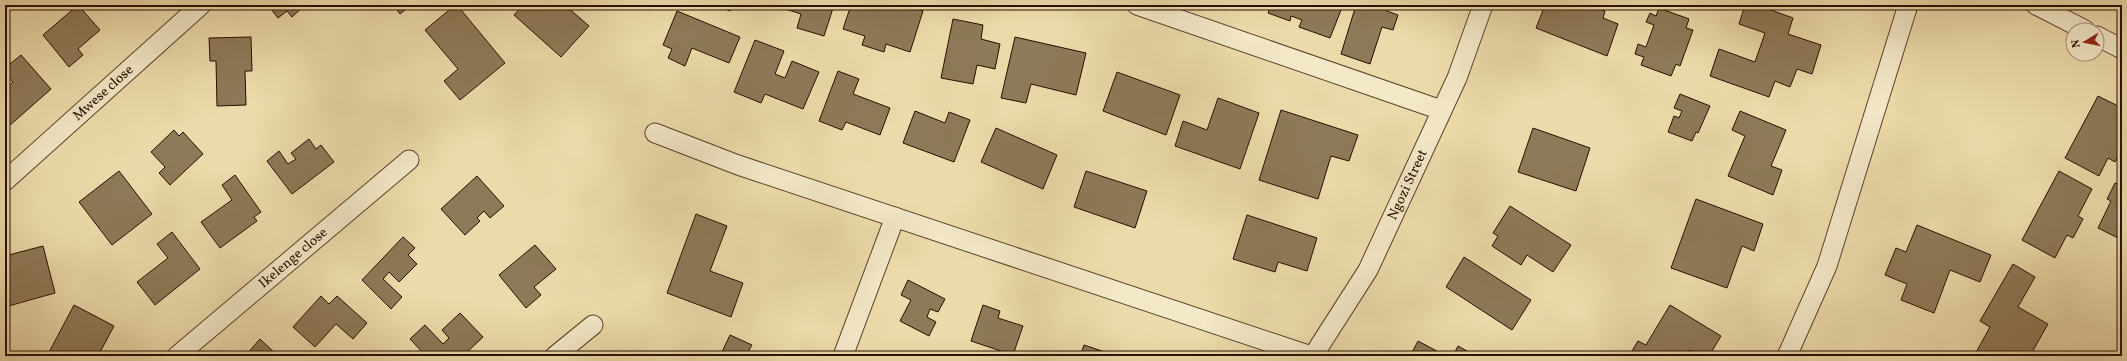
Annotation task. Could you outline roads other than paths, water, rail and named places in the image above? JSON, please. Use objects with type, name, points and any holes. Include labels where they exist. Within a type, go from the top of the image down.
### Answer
[{"type":"street","name":"Mwese close","points":[[5,181],[201,5]]},
{"type":"street","points":[[1137,5],[1441,110]]},
{"type":"street","name":"Ngozi Street","points":[[1312,356],[1368,270],[1457,78],[1483,5]]},
{"type":"street","points":[[1787,356],[1827,266],[1908,5]]},
{"type":"street","points":[[2036,5],[2069,22]]},
{"type":"street","points":[[2105,40],[2122,49]]},
{"type":"street","points":[[655,133],[738,165],[1312,356]]},
{"type":"street","name":"Ikelenge close","points":[[177,356],[409,160]]},
{"type":"street","points":[[843,356],[895,217]]},
{"type":"street","points":[[555,356],[593,325]]}]
